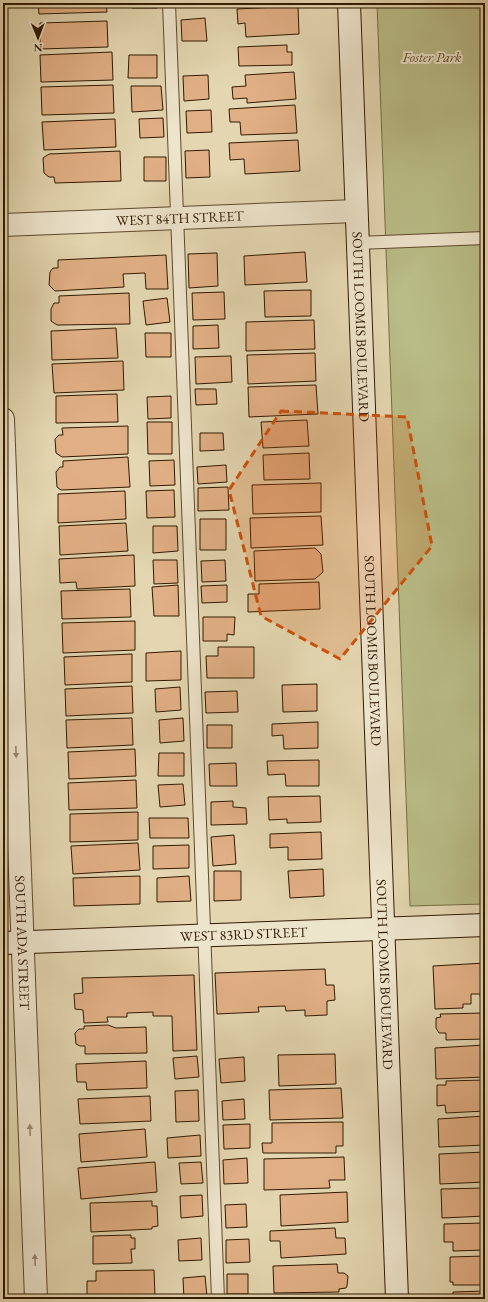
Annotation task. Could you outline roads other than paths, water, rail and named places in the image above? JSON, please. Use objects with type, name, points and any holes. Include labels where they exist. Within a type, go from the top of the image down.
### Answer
[{"type":"street","name":"SOUTH LOOMIS BOULEVARD","points":[[349,3],[397,1299]]},
{"type":"street","name":"WEST 84TH STREET","points":[[3,225],[356,211]]},
{"type":"street","name":"SOUTH ADA STREET","points":[[3,419],[13,942],[36,1299]]},
{"type":"street","name":"WEST 83RD STREET","points":[[13,942],[485,925]]},
{"type":"lane","points":[[169,3],[218,1299]]},
{"type":"lane","points":[[357,243],[485,238]]},
{"type":"park label","name":"Foster Park","points":[[432,57]]}]
